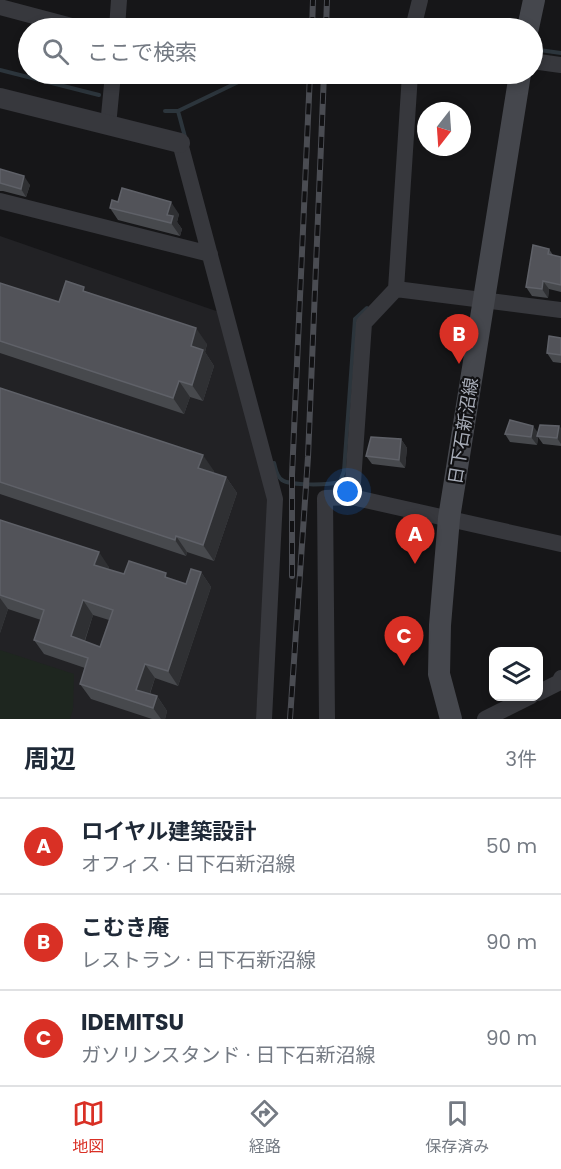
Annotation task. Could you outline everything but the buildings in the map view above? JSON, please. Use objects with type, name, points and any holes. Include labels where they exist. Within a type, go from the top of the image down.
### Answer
[{"type":"main road","points":[[530,18],[534,0]]},
{"type":"main road","name":"日下石新沼線","points":[[451,719],[440,674],[440,625],[449,518],[518,84]]},
{"type":"street","points":[[118,18],[119,0]]},
{"type":"street","points":[[416,18],[420,0]]},
{"type":"street","points":[[0,8],[40,18]]},
{"type":"street","points":[[543,63],[561,65]]},
{"type":"street","points":[[108,126],[111,84]]},
{"type":"street","points":[[352,497],[364,323],[396,289],[409,84]]},
{"type":"street","points":[[0,98],[180,142],[275,499],[264,719]]},
{"type":"street","points":[[0,201],[210,254]]},
{"type":"street","points":[[396,289],[561,310]]},
{"type":"street","points":[[327,719],[325,498],[352,497],[561,544]]},
{"type":"street","points":[[543,690],[561,681]]},
{"type":"street","points":[[485,719],[521,701]]},
{"type":"shaded area","points":[[0,236],[219,312],[269,505],[256,719],[0,719]]},
{"type":"shaded area","points":[[0,650],[74,674],[73,709],[70,719],[0,719]]},
{"type":"waterway","points":[[543,51],[561,53]]},
{"type":"waterway","points":[[0,70],[18,75]]},
{"type":"waterway","points":[[55,84],[99,95]]},
{"type":"waterway","points":[[165,111],[178,111],[234,84]]},
{"type":"waterway","points":[[178,111],[185,137]]},
{"type":"waterway","points":[[274,463],[278,476],[287,482],[310,484],[340,482],[344,471],[355,319],[367,308]]},
{"type":"railway","points":[[312,18],[313,0]]},
{"type":"railway","points":[[326,18],[327,0]]},
{"type":"railway","points":[[292,576],[292,475],[310,84]]},
{"type":"railway","points":[[290,719],[308,457],[324,84]]},
{"type":"place","name":"こむき庵","points":[[459,364]]},
{"type":"place","name":"ロイヤル建築設計","points":[[415,564]]},
{"type":"place","name":"IDEMITSU","points":[[404,666]]}]
